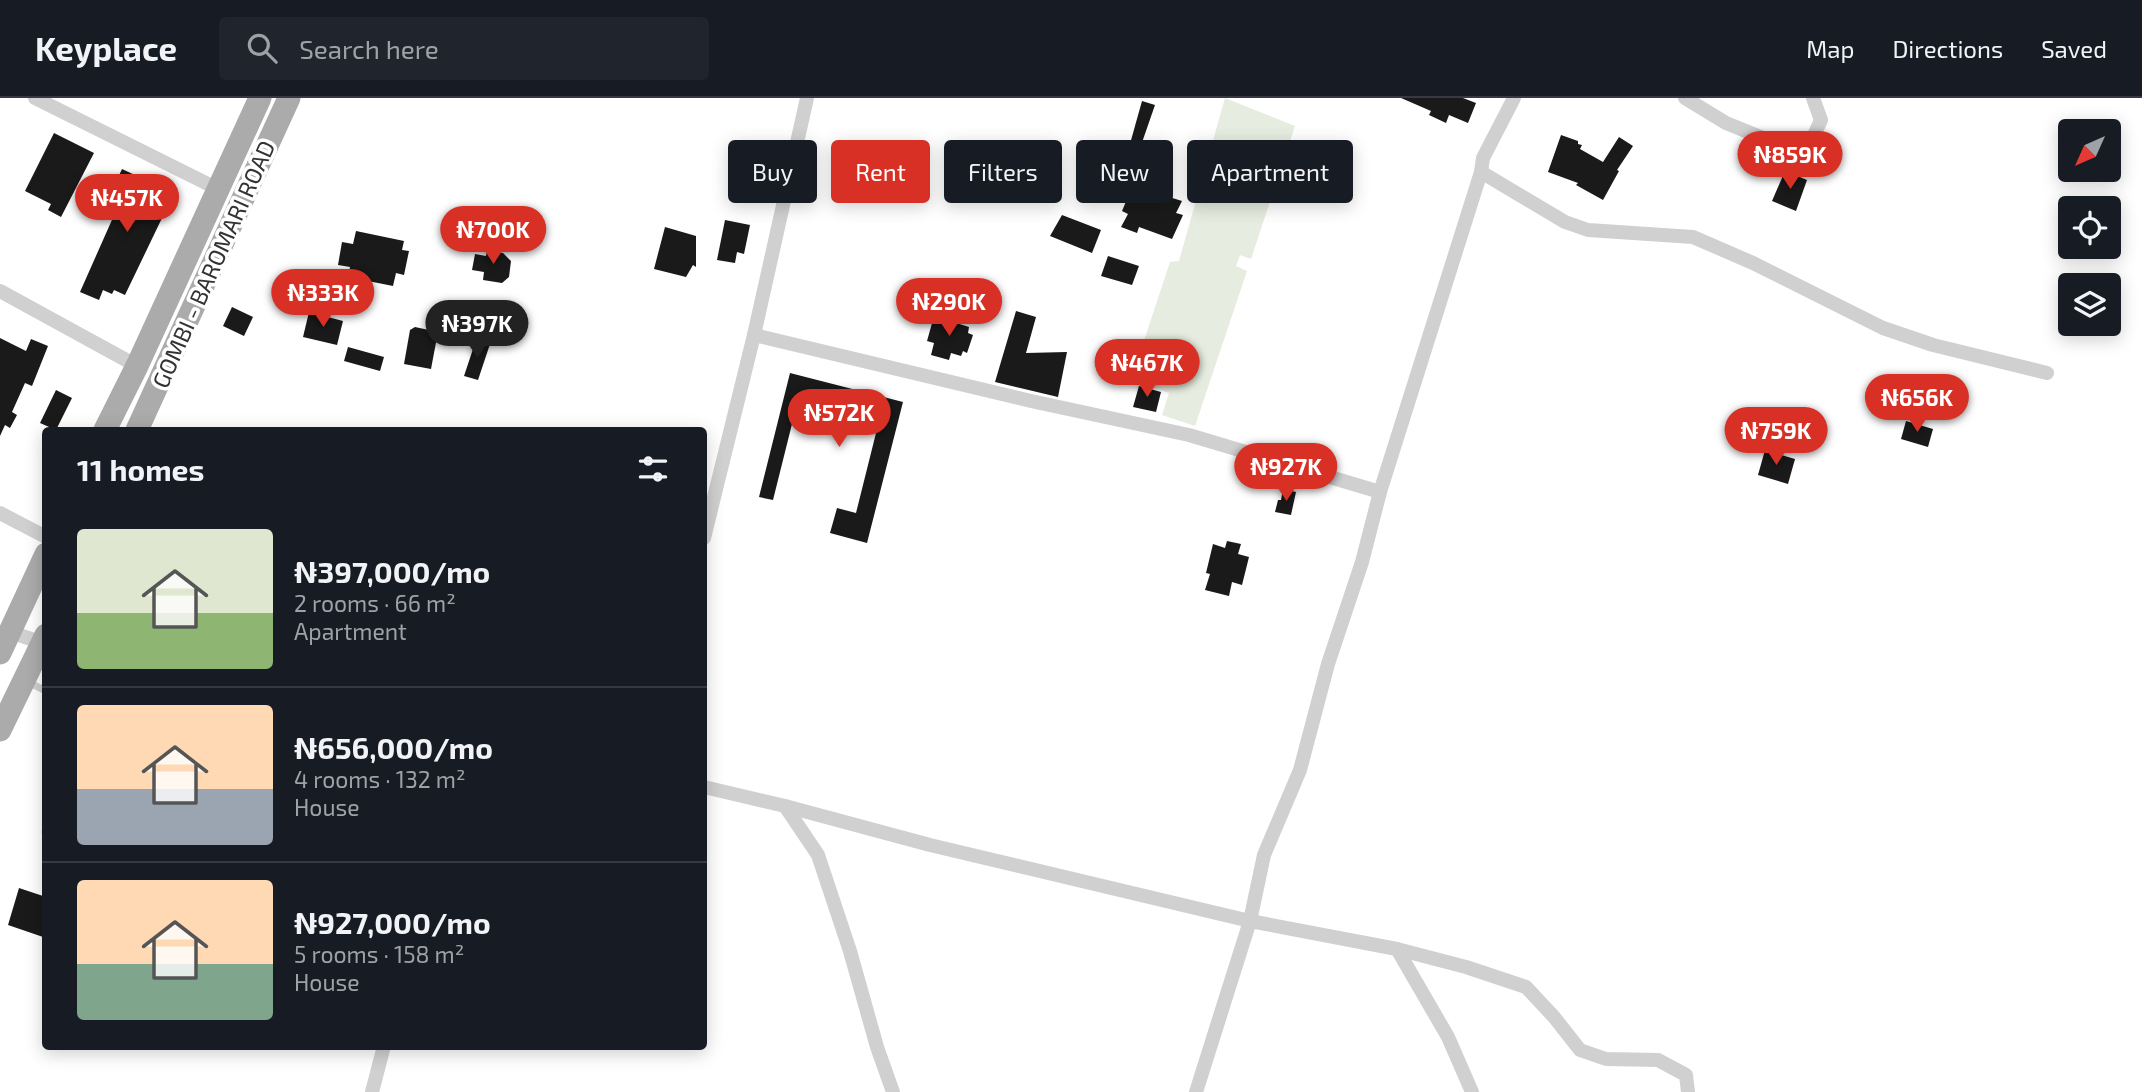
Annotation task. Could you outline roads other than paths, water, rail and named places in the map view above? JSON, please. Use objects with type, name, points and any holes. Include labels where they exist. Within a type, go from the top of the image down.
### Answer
[{"type":"main road","name":"GOMBI - BAROMARI ROAD","points":[[106,427],[260,98]]},
{"type":"main road","name":"GOMBI - BAROMARI ROAD","points":[[138,427],[289,98]]},
{"type":"main road","points":[[5,642],[42,563]]},
{"type":"main road","points":[[0,730],[42,644]]},
{"type":"street","points":[[35,98],[218,189]]},
{"type":"street","points":[[707,526],[754,335],[807,98]]},
{"type":"street","points":[[1196,1092],[1250,921],[1264,855],[1300,770],[1328,664],[1362,562],[1380,492],[1483,158],[1514,98]]},
{"type":"street","points":[[1685,98],[1726,123],[1805,155],[1821,120],[1813,98]]},
{"type":"street","points":[[1480,172],[1565,222],[1588,230],[1693,237],[1753,263],[1883,328],[1933,345],[2047,373]]},
{"type":"street","points":[[0,291],[137,366]]},
{"type":"street","points":[[754,335],[1031,401],[1189,435],[1380,492]]},
{"type":"street","points":[[0,513],[42,535]]},
{"type":"street","points":[[5,642],[42,640]]},
{"type":"street","points":[[707,789],[1250,921],[1397,949],[1466,967],[1527,987],[1580,1049],[1606,1059],[1658,1060],[1686,1075],[1688,1092]]},
{"type":"street","points":[[785,806],[818,855],[850,951],[877,1046],[894,1092]]},
{"type":"street","points":[[1397,949],[1448,1037],[1472,1092]]},
{"type":"street","points":[[372,1092],[383,1050]]},
{"type":"lane","points":[[24,680],[42,689]]}]
